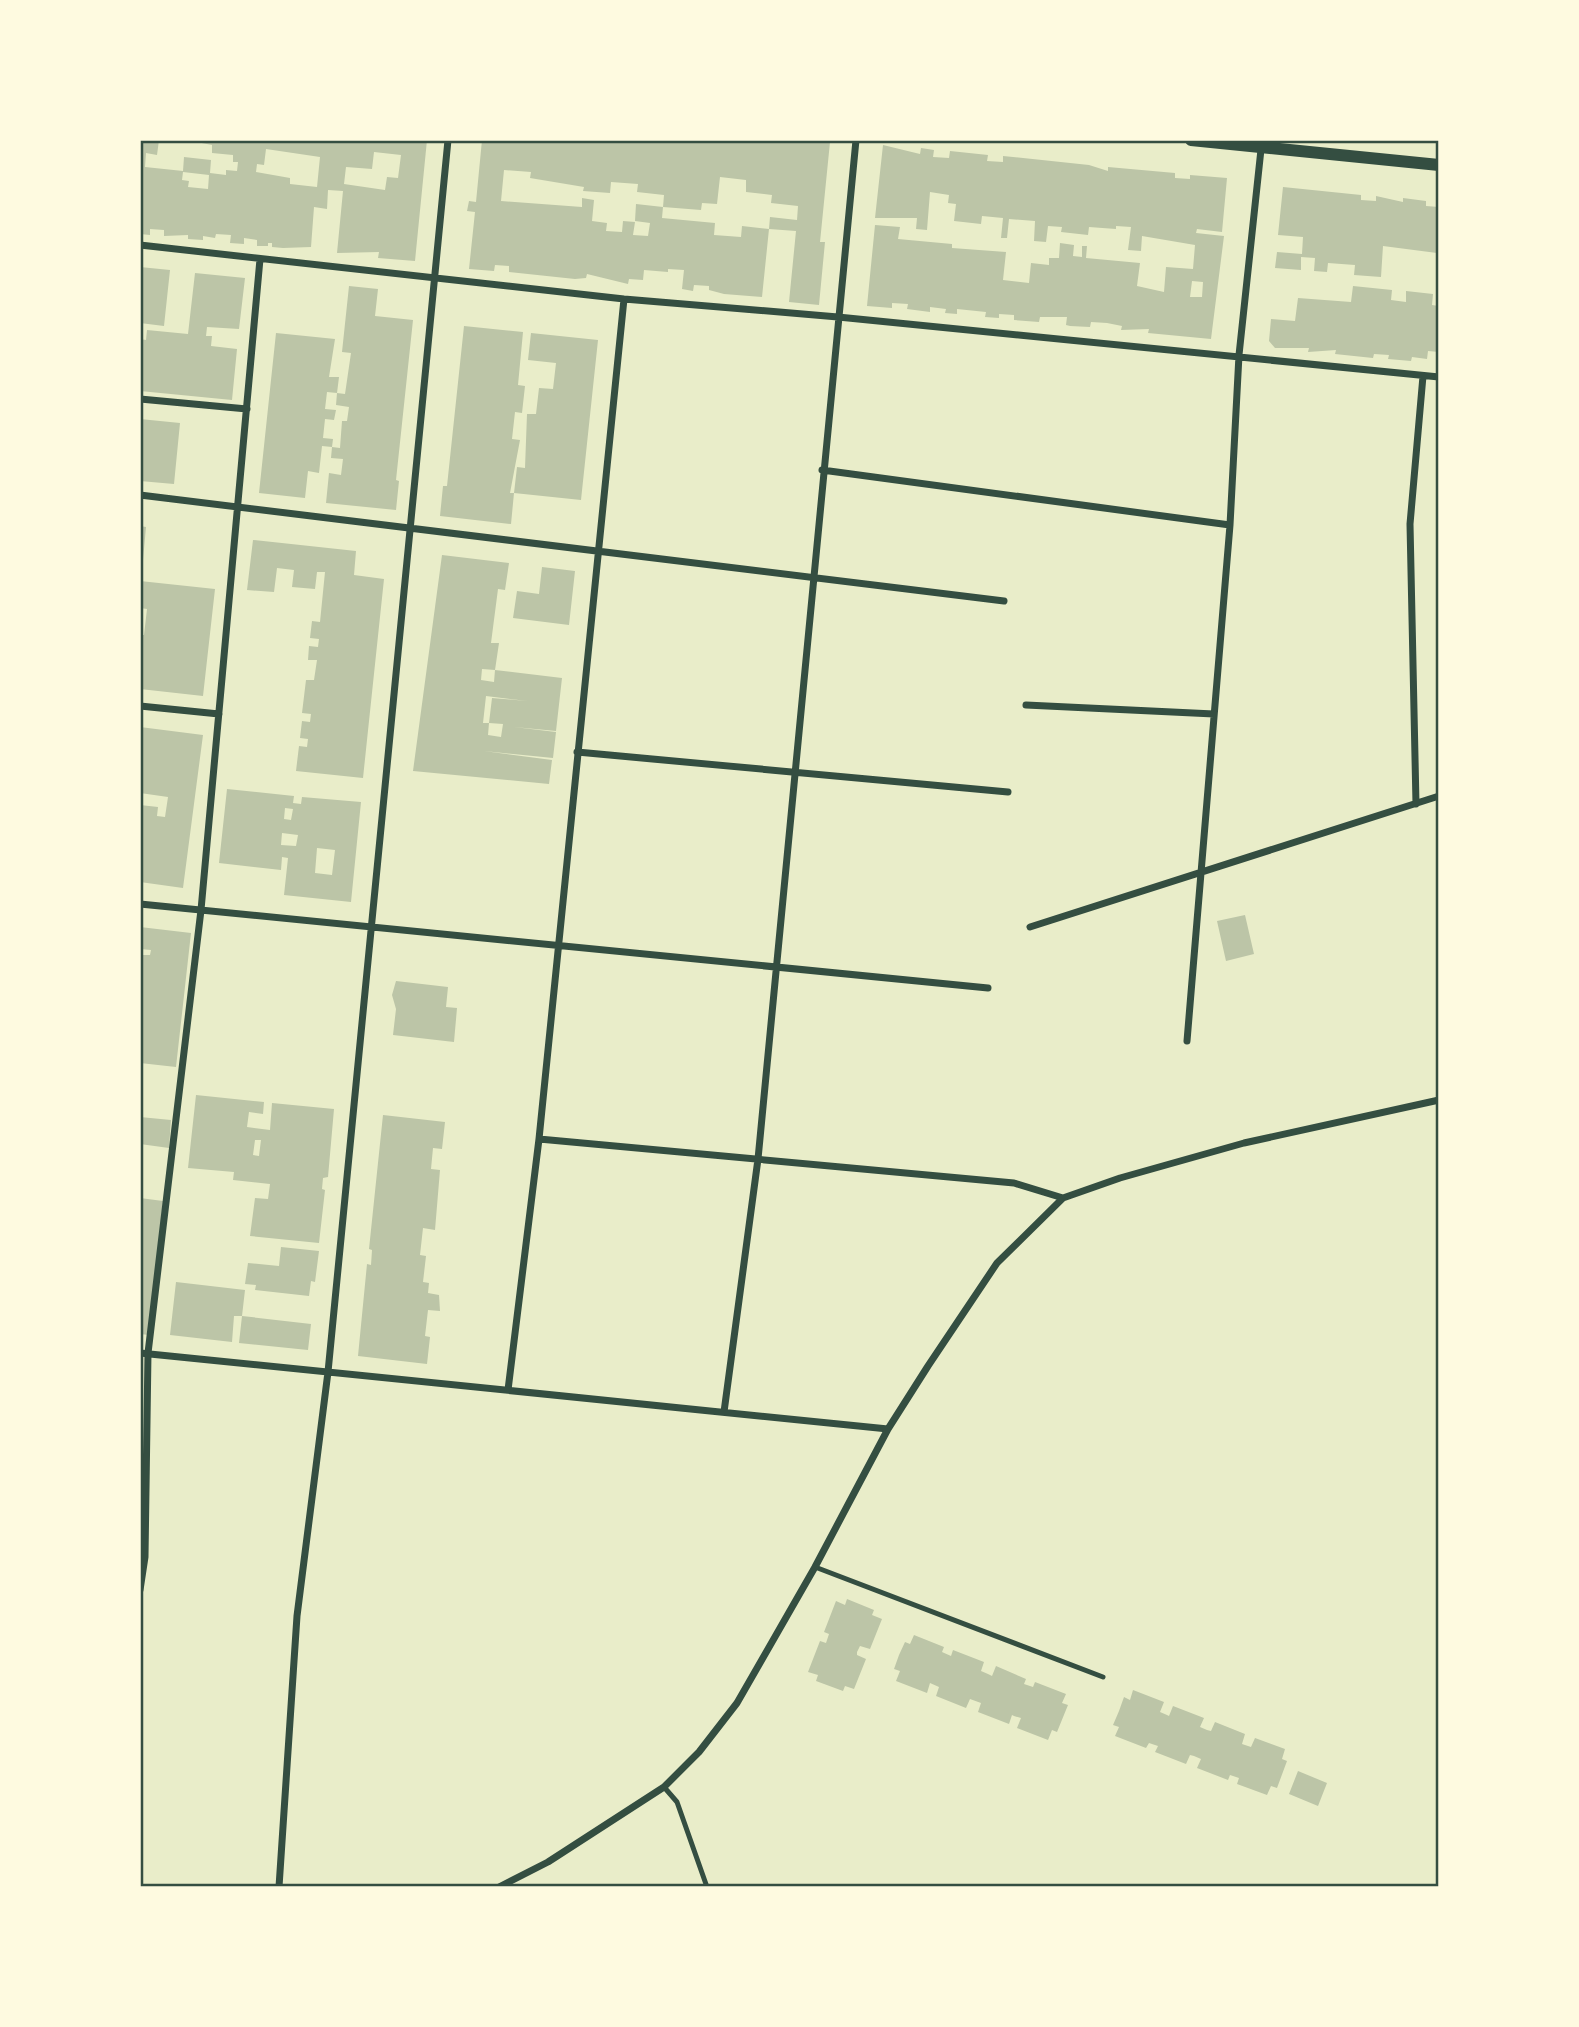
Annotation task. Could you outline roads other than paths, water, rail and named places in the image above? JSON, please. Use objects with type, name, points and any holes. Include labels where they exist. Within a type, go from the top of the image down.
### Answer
[{"type":"street","points":[[279,1887],[297,1616],[328,1372],[448,140]]},
{"type":"street","points":[[724,1412],[758,1159],[822,470],[856,140]]},
{"type":"street","points":[[1191,140],[1262,144],[1439,165]]},
{"type":"street","points":[[1186,1041],[1230,525],[1239,355],[1262,144]]},
{"type":"street","points":[[140,245],[624,299],[1239,355],[1439,377]]},
{"type":"street","points":[[140,1590],[145,1556],[144,1353],[201,910],[260,259]]},
{"type":"street","points":[[508,1390],[539,1139],[624,299]]},
{"type":"street","points":[[1416,804],[1410,524],[1423,376]]},
{"type":"street","points":[[140,399],[247,409]]},
{"type":"street","points":[[822,470],[1230,525]]},
{"type":"street","points":[[140,495],[1004,601]]},
{"type":"street","points":[[1026,705],[1214,715]]},
{"type":"street","points":[[140,706],[219,714]]},
{"type":"street","points":[[577,752],[1008,792]]},
{"type":"street","points":[[1030,927],[1439,796]]},
{"type":"street","points":[[140,904],[988,988]]},
{"type":"street","points":[[499,1887],[548,1862],[664,1787],[699,1752],[737,1703],[815,1567],[888,1429],[997,1263],[1063,1198],[1119,1178],[1244,1143],[1439,1100]]},
{"type":"street","points":[[539,1139],[1014,1183],[1063,1198]]},
{"type":"street","points":[[144,1353],[888,1429]]},
{"type":"lane","points":[[815,1567],[1103,1677]]},
{"type":"lane","points":[[664,1787],[677,1802],[707,1887]]}]
